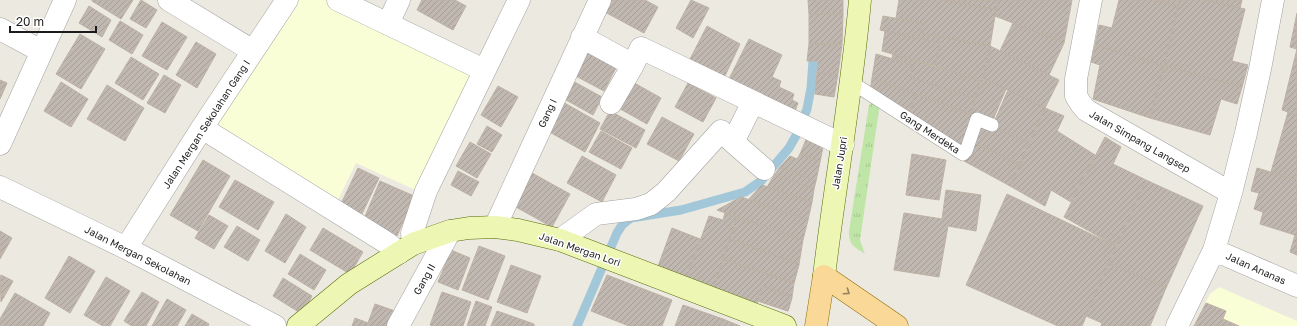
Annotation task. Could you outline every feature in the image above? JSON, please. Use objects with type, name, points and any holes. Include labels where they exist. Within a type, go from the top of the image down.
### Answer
[{"type":"main road","name":"Jalan Jupri","points":[[816,326],[824,276]]},
{"type":"main road","points":[[824,276],[897,326]]},
{"type":"street","points":[[0,144],[65,0]]},
{"type":"street","points":[[169,0],[253,51]]},
{"type":"street","name":"Jalan Mergan Sekolahan Gang I","points":[[126,248],[202,128],[287,0]]},
{"type":"street","points":[[338,0],[484,70]]},
{"type":"street","points":[[388,24],[398,0]]},
{"type":"street","points":[[202,128],[387,243],[406,249],[426,191],[519,0]]},
{"type":"street","name":"Gang I","points":[[495,227],[600,0]]},
{"type":"street","name":"Jalan Jupri","points":[[824,276],[834,193],[843,145],[860,0]]},
{"type":"street","name":"Jalan Simpang Langsep","points":[[1091,0],[1076,79],[1076,96],[1080,104],[1086,110],[1231,193]]},
{"type":"street","points":[[1177,326],[1214,250],[1231,193],[1260,69],[1274,0]]},
{"type":"street","points":[[0,29],[42,51]]},
{"type":"street","points":[[582,37],[633,65]]},
{"type":"street","points":[[611,104],[642,48],[782,117],[843,145]]},
{"type":"street","points":[[733,142],[753,102]]},
{"type":"street","points":[[560,240],[596,214],[636,208],[651,204],[666,192],[721,131],[764,169]]},
{"type":"street","name":"Jalan Mergan Sekolahan","points":[[0,187],[126,248],[275,326]]},
{"type":"street","name":"Jalan Mergan Lori","points":[[298,326],[349,284],[406,249],[450,231],[469,228],[495,227],[518,230],[560,240],[785,326]]},
{"type":"street","name":"Gang II","points":[[398,326],[450,231]]},
{"type":"street","name":"Jalan Ananas","points":[[1214,250],[1297,286]]},
{"type":"lane","name":"Gang Merdeka","points":[[851,82],[963,154],[966,151],[977,119],[992,125]]},
{"type":"shaded area","points":[[299,0],[326,0],[475,73],[420,192],[356,163],[336,204],[213,129]]},
{"type":"shaded area","points":[[1219,287],[1297,321],[1297,326],[1194,326],[1210,294]]},
{"type":"green space","points":[[872,102],[880,103],[860,240],[865,254],[851,243],[849,231],[869,105]]},
{"type":"building","points":[[92,0],[133,0],[121,19]]},
{"type":"building","points":[[141,0],[157,10],[146,28],[130,19]]},
{"type":"building","points":[[422,0],[455,0],[466,6],[453,30],[417,10]]},
{"type":"building","points":[[606,0],[645,0],[658,7],[644,33],[601,10]]},
{"type":"building","points":[[691,0],[709,8],[693,38],[676,28]]},
{"type":"building","points":[[808,0],[843,0],[843,14],[809,14]]},
{"type":"building","points":[[899,0],[944,0],[996,10],[990,46],[920,33],[922,23],[896,18]]},
{"type":"building","points":[[944,0],[998,0],[996,10]]},
{"type":"building","points":[[998,0],[1072,0],[1064,43],[995,16]]},
{"type":"building","points":[[1119,0],[1154,0],[1178,6],[1164,66],[1095,45],[1099,25],[1112,28]]},
{"type":"building","points":[[1154,0],[1179,0],[1178,6]]},
{"type":"building","points":[[1179,0],[1205,0],[1245,9],[1232,61],[1248,65],[1242,87],[1164,66]]},
{"type":"building","points":[[1205,0],[1242,0],[1240,8]]},
{"type":"building","points":[[89,6],[111,20],[102,37],[79,23]]},
{"type":"building","points":[[1297,13],[1297,49],[1290,47]]},
{"type":"building","points":[[809,14],[843,14],[842,44],[809,44]]},
{"type":"building","points":[[883,16],[922,23],[920,33],[990,46],[982,82],[935,66],[940,43],[880,30]]},
{"type":"building","points":[[120,21],[143,35],[132,54],[109,40]]},
{"type":"building","points":[[162,22],[187,37],[167,70],[142,56]]},
{"type":"building","points":[[1013,23],[1064,43],[1049,75],[1000,51]]},
{"type":"building","points":[[707,26],[740,44],[723,80],[688,63]]},
{"type":"building","points":[[885,31],[940,43],[935,66],[882,51]]},
{"type":"building","points":[[80,34],[105,49],[81,89],[56,74]]},
{"type":"building","points":[[749,39],[782,55],[772,77],[781,81],[779,87],[794,94],[792,100],[798,103],[794,114],[727,83]]},
{"type":"building","points":[[196,42],[216,54],[197,88],[176,75]]},
{"type":"building","points":[[809,44],[842,44],[838,74],[817,73],[818,61],[807,61]]},
{"type":"building","points":[[1095,45],[1164,66],[1150,118],[1093,99],[1100,65],[1091,62]]},
{"type":"building","points":[[587,46],[618,64],[604,91],[572,74]]},
{"type":"building","points":[[990,46],[1059,80],[1045,108],[983,78]]},
{"type":"building","points":[[1297,49],[1297,115],[1282,110]]},
{"type":"building","points":[[876,54],[913,65],[910,77],[975,99],[971,114],[872,78]]},
{"type":"building","points":[[893,54],[980,81],[975,99],[910,77],[913,65],[892,58]]},
{"type":"building","points":[[131,57],[159,74],[143,100],[115,83]]},
{"type":"building","points":[[1164,66],[1242,87],[1237,104],[1221,99],[1210,135],[1150,118]]},
{"type":"building","points":[[817,73],[838,74],[834,97],[815,94]]},
{"type":"building","points":[[164,75],[181,85],[165,113],[147,103]]},
{"type":"building","points":[[872,78],[915,94],[910,113],[870,91]]},
{"type":"building","points":[[983,78],[1006,89],[992,122],[971,114],[980,81],[982,82]]},
{"type":"building","points":[[569,79],[602,97],[593,115],[559,96]]},
{"type":"building","points":[[0,80],[7,83],[0,99]]},
{"type":"building","points":[[629,80],[661,98],[647,124],[615,106]]},
{"type":"building","points":[[61,82],[88,99],[71,127],[44,111]]},
{"type":"building","points":[[688,83],[716,98],[703,122],[675,107]]},
{"type":"building","points":[[107,85],[144,108],[125,141],[87,119]]},
{"type":"building","points":[[498,86],[518,97],[501,127],[481,115]]},
{"type":"building","points":[[1008,90],[1045,108],[1029,142],[992,127]]},
{"type":"building","points":[[915,94],[976,116],[965,146],[907,122]]},
{"type":"building","points":[[561,101],[600,123],[585,152],[546,130]]},
{"type":"building","points":[[1045,108],[1064,116],[1057,131],[1095,155],[1071,202],[1051,190],[1045,206],[1010,186]]},
{"type":"building","points":[[610,111],[645,130],[636,148],[600,129]]},
{"type":"building","points":[[1288,112],[1297,115],[1297,180],[1271,172]]},
{"type":"building","points":[[662,117],[694,134],[679,161],[647,144]]},
{"type":"building","points":[[979,122],[1029,142],[1020,164],[971,142]]},
{"type":"building","points":[[487,126],[502,135],[492,152],[477,144]]},
{"type":"building","points":[[601,131],[632,148],[621,169],[589,152]]},
{"type":"building","points":[[808,135],[824,142],[820,162],[800,154]]},
{"type":"building","points":[[1105,137],[1121,147],[1113,164],[1146,180],[1116,246],[1064,217]]},
{"type":"building","points":[[470,142],[491,154],[477,178],[456,166]]},
{"type":"building","points":[[971,142],[1020,164],[1010,186],[964,161]]},
{"type":"building","points":[[800,154],[820,162],[816,181],[780,167],[790,156],[797,159]]},
{"type":"building","points":[[912,154],[946,160],[939,200],[906,195]]},
{"type":"building","points":[[582,156],[616,175],[602,202],[567,183]]},
{"type":"building","points":[[203,160],[230,176],[198,231],[170,215]]},
{"type":"building","points":[[780,167],[816,181],[814,189],[775,174]]},
{"type":"building","points":[[358,168],[379,178],[360,218],[339,208]]},
{"type":"building","points":[[1257,168],[1297,180],[1297,255],[1290,252],[1295,235],[1260,224],[1263,212],[1254,209],[1259,193],[1251,191]]},
{"type":"building","points":[[458,171],[479,182],[471,196],[451,185]]},
{"type":"building","points":[[532,173],[570,194],[552,227],[514,206]]},
{"type":"building","points":[[775,174],[814,189],[812,202],[767,187]]},
{"type":"building","points":[[235,180],[274,202],[258,230],[219,207]]},
{"type":"building","points":[[1146,180],[1203,206],[1166,288],[1109,263]]},
{"type":"building","points":[[380,181],[414,196],[397,236],[363,221]]},
{"type":"building","points":[[762,185],[812,202],[808,220],[748,200]]},
{"type":"building","points":[[946,190],[981,195],[976,231],[948,226],[939,277],[894,270],[904,213],[942,219]]},
{"type":"building","points":[[1007,194],[1116,246],[1082,326],[1058,326],[966,285]]},
{"type":"building","points":[[741,197],[808,220],[803,240],[717,210]]},
{"type":"building","points":[[725,213],[737,217],[713,290],[686,280],[709,216],[723,220]]},
{"type":"building","points":[[286,214],[306,227],[285,263],[265,251]]},
{"type":"building","points":[[209,215],[228,226],[214,249],[195,238]]},
{"type":"building","points":[[737,217],[803,240],[799,264],[730,239]]},
{"type":"building","points":[[237,226],[260,240],[248,261],[224,247]]},
{"type":"building","points":[[323,228],[363,252],[350,274],[310,250]]},
{"type":"building","points":[[672,228],[700,239],[686,280],[657,269]]},
{"type":"building","points":[[0,231],[12,238],[0,259]]},
{"type":"building","points":[[730,239],[799,264],[794,283],[723,259]]},
{"type":"building","points":[[730,239],[799,264],[794,283],[723,259]]},
{"type":"building","points":[[479,246],[505,256],[488,300],[462,290]]},
{"type":"building","points":[[451,250],[470,258],[458,290],[438,282]]},
{"type":"building","points":[[300,254],[326,270],[314,290],[288,274]]},
{"type":"building","points":[[69,256],[95,271],[70,313],[45,298]]},
{"type":"building","points":[[723,259],[794,283],[792,297],[763,286],[756,306],[713,290]]},
{"type":"building","points":[[1109,263],[1166,288],[1150,326],[1101,326],[1102,323],[1086,316]]},
{"type":"building","points":[[511,265],[541,276],[527,313],[497,302]]},
{"type":"building","points":[[1,275],[13,281],[1,302],[0,277]]},
{"type":"building","points":[[607,275],[672,300],[662,326],[629,326],[591,311]]},
{"type":"building","points":[[106,277],[130,291],[110,326],[103,326],[84,315]]},
{"type":"building","points":[[283,278],[312,296],[302,314],[273,296]]},
{"type":"building","points":[[763,286],[792,297],[788,311],[758,301]]},
{"type":"building","points":[[763,286],[792,297],[788,311],[758,301]]},
{"type":"building","points":[[142,292],[159,302],[146,326],[132,326],[124,321]]},
{"type":"building","points":[[442,292],[471,302],[463,326],[430,325]]},
{"type":"building","points":[[15,293],[50,313],[43,326],[0,326],[0,319]]},
{"type":"building","points":[[167,299],[186,310],[177,326],[152,326]]},
{"type":"building","points":[[476,301],[492,307],[485,326],[467,326]]},
{"type":"building","points":[[1206,303],[1226,311],[1220,326],[1194,326]]},
{"type":"building","points":[[375,304],[395,311],[389,326],[352,326],[355,318],[368,323]]},
{"type":"building","points":[[683,305],[723,319],[720,326],[675,326]]},
{"type":"building","points":[[497,311],[534,324],[534,326],[491,326]]},
{"type":"building","points":[[192,314],[209,324],[208,326],[185,326]]},
{"type":"building","points":[[723,319],[740,326],[720,326]]},
{"type":"building","points":[[1223,319],[1239,326],[1220,326]]},
{"type":"waterway","points":[[577,326],[617,233],[622,225],[631,218],[681,210],[745,192],[761,181],[789,148],[798,132],[807,109],[811,88],[813,61]]}]
